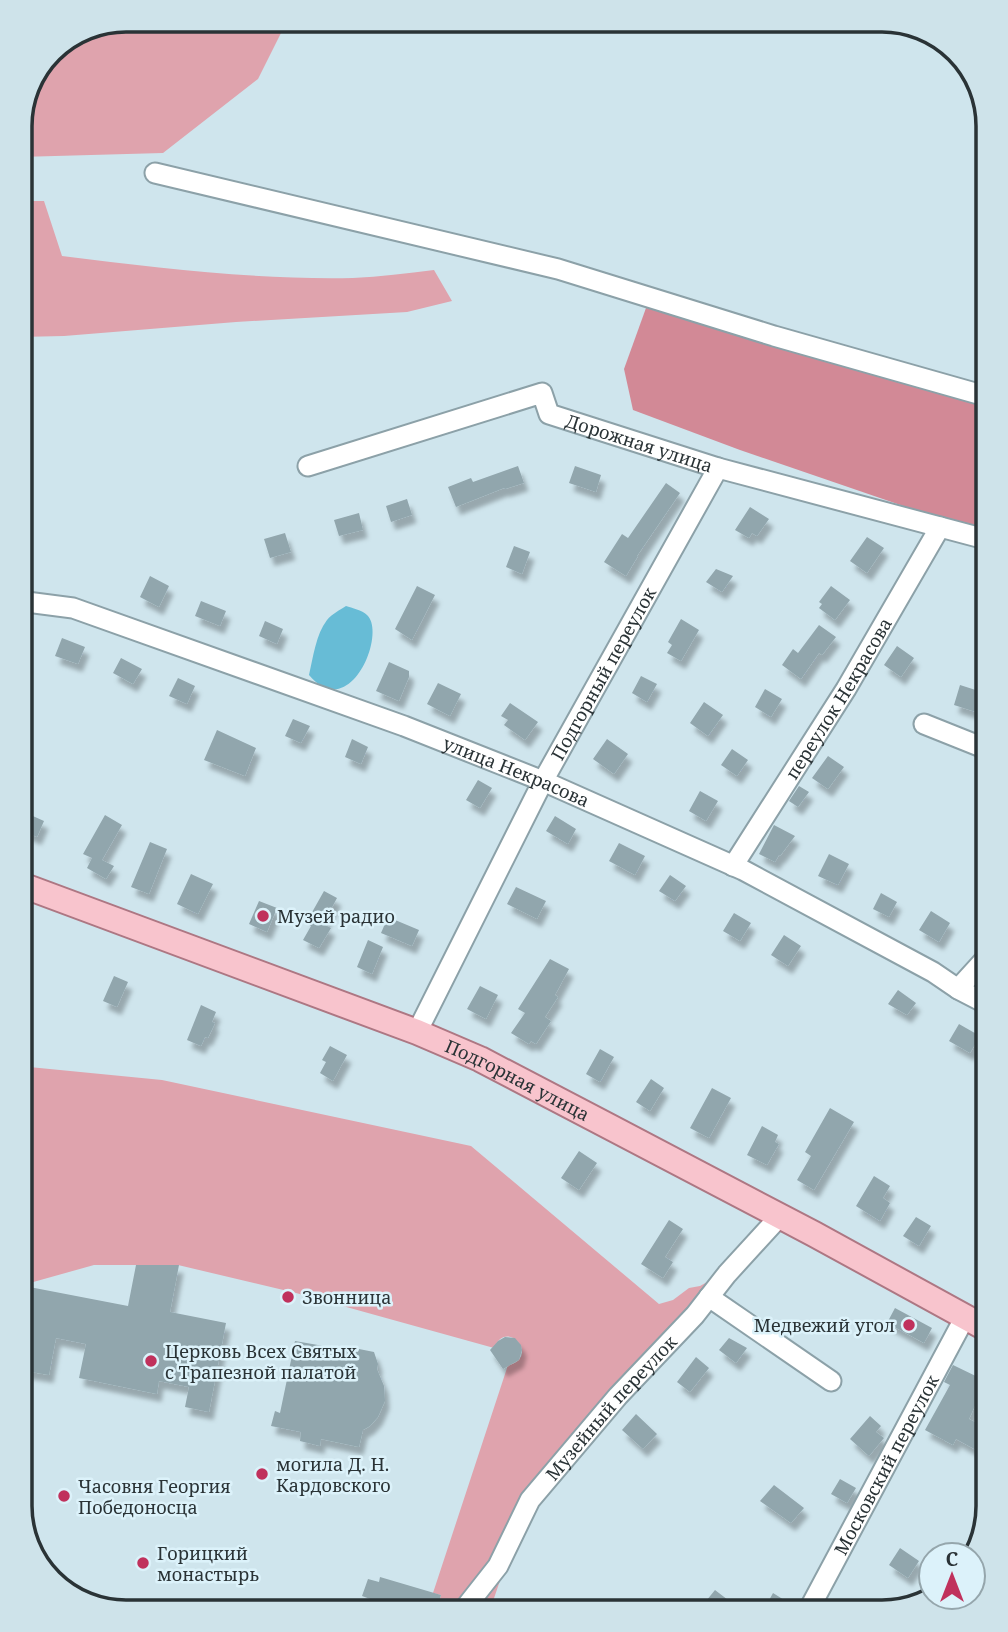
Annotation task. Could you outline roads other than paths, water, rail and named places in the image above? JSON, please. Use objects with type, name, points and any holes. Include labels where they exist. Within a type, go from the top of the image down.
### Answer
[{"type":"main road","name":"Подгорная улица","points":[[31,889],[417,1032],[492,1065],[780,1216],[976,1323]]},
{"type":"street","points":[[155,173],[558,269],[774,336],[976,393]]},
{"type":"street","name":"Дорожная улица","points":[[308,466],[542,393],[549,414],[718,468],[976,537]]},
{"type":"street","name":"Подгорный переулок","points":[[417,1032],[543,781],[718,468]]},
{"type":"street","name":"переулок Некрасова","points":[[733,866],[846,689],[940,527]]},
{"type":"street","name":"улица Некрасова","points":[[32,603],[73,608],[404,726],[543,781],[733,866],[976,998]]},
{"type":"street","points":[[925,724],[976,745]]},
{"type":"street","points":[[958,989],[976,969]]},
{"type":"street","name":"Музейный переулок","points":[[471,1600],[498,1566],[530,1500],[618,1396],[695,1315],[727,1274],[780,1216]]},
{"type":"street","points":[[709,1297],[831,1381]]},
{"type":"street","name":"Московский переулок","points":[[814,1600],[965,1317]]},
{"type":"water","points":[[346,606],[365,613],[372,625],[368,655],[351,682],[338,689],[324,687],[309,675],[315,646],[327,620]]},
{"type":"place","name":"Музей радио","points":[[263,916]]},
{"type":"place","name":"Звонница","points":[[288,1297]]},
{"type":"place","name":"Медвежий угол","points":[[909,1325]]},
{"type":"place","name":"Церковь Всех Святых с Трапезной палатой","points":[[151,1361]]},
{"type":"place","name":"могила Д. Н. Кардовского","points":[[262,1474]]},
{"type":"place","name":"Часовня Георгия Победоносца","points":[[64,1496]]},
{"type":"place","name":"Горицкий монастырь","points":[[143,1563]]}]
